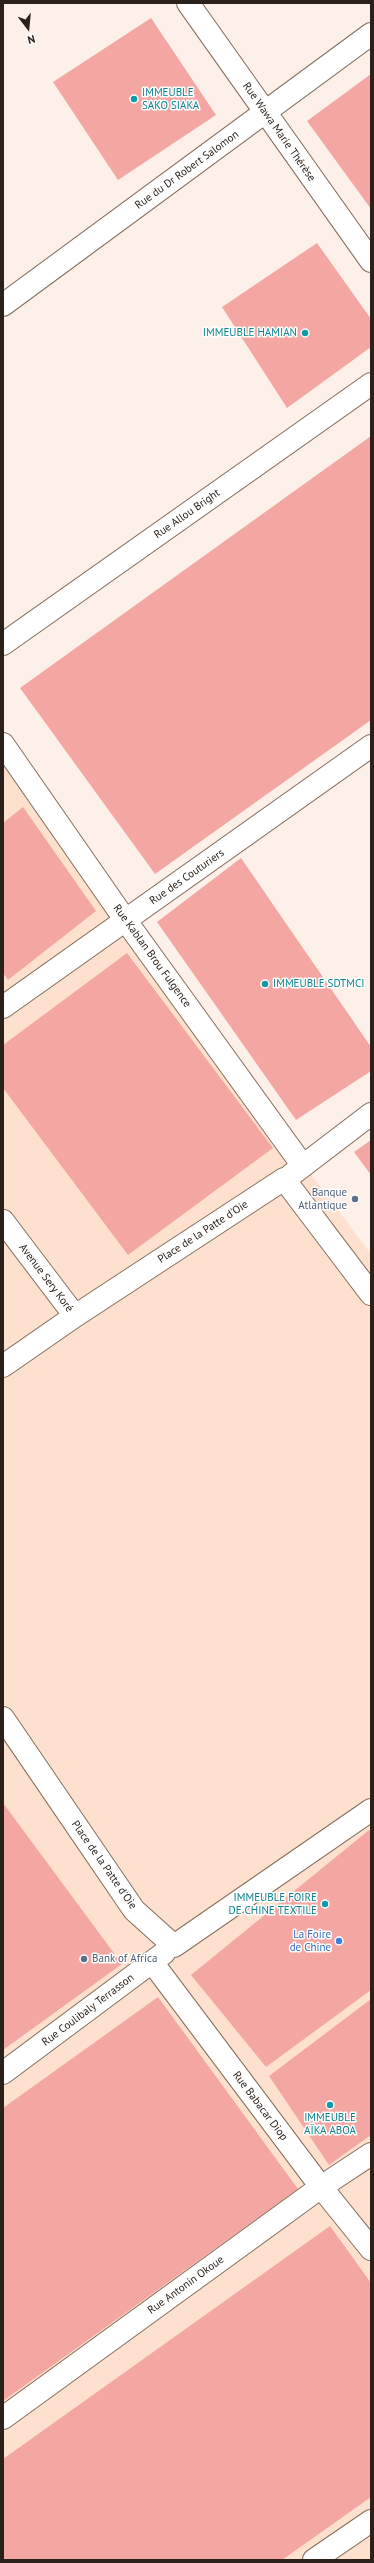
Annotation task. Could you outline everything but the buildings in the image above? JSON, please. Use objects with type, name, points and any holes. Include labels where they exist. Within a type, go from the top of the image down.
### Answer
[{"type":"street","name":"Rue Wawa Marie Thérèse","points":[[188,3],[371,261]]},
{"type":"street","name":"Rue du Dr Robert Salomon","points":[[3,305],[371,34]]},
{"type":"street","name":"Rue Allou Bright","points":[[3,644],[371,384]]},
{"type":"street","name":"Rue Kablan Brou Fulgence","points":[[3,744],[126,921],[303,1166]]},
{"type":"street","name":"Rue des Couturiers","points":[[3,1007],[371,746]]},
{"type":"street","name":"Place de la Patte d'Oie","points":[[3,1366],[75,1316],[303,1166],[371,1114]]},
{"type":"street","points":[[284,1179],[371,1294]]},
{"type":"street","name":"Avenue Sery Koré","points":[[3,1221],[75,1316]]},
{"type":"street","name":"Place de la Patte d'Oie","points":[[3,1718],[134,1910],[174,1946]]},
{"type":"street","points":[[174,1946],[371,1810]]},
{"type":"street","name":"Rue Coulibaly Terrasson","points":[[3,2073],[174,1946]]},
{"type":"street","name":"Rue Babacar Diop","points":[[152,1962],[321,2187],[371,2249]]},
{"type":"street","name":"Rue Antonin Okoue","points":[[3,2418],[321,2187],[371,2154]]},
{"type":"street","points":[[314,2560],[371,2520]]},
{"type":"shaded area","points":[[3,742],[310,1173],[371,1254],[371,2560],[3,2560]]},
{"type":"place","name":"IMMEUBLE SAKO SIAKA","points":[[134,99]]},
{"type":"place","name":"IMMEUBLE HAMIAN","points":[[305,333]]},
{"type":"place","name":"IMMEUBLE SDTMCI","points":[[265,984]]},
{"type":"place","name":"Banque Atlantique","points":[[355,1199]]},
{"type":"place","name":"IMMEUBLE FOIRE DE CHINE TEXTILE","points":[[325,1904]]},
{"type":"place","name":"La Foire de Chine","points":[[339,1941]]},
{"type":"place","name":"Bank of Africa","points":[[84,1959]]},
{"type":"place","name":"IMMEUBLE AÏKA ABOA","points":[[330,2105]]}]
